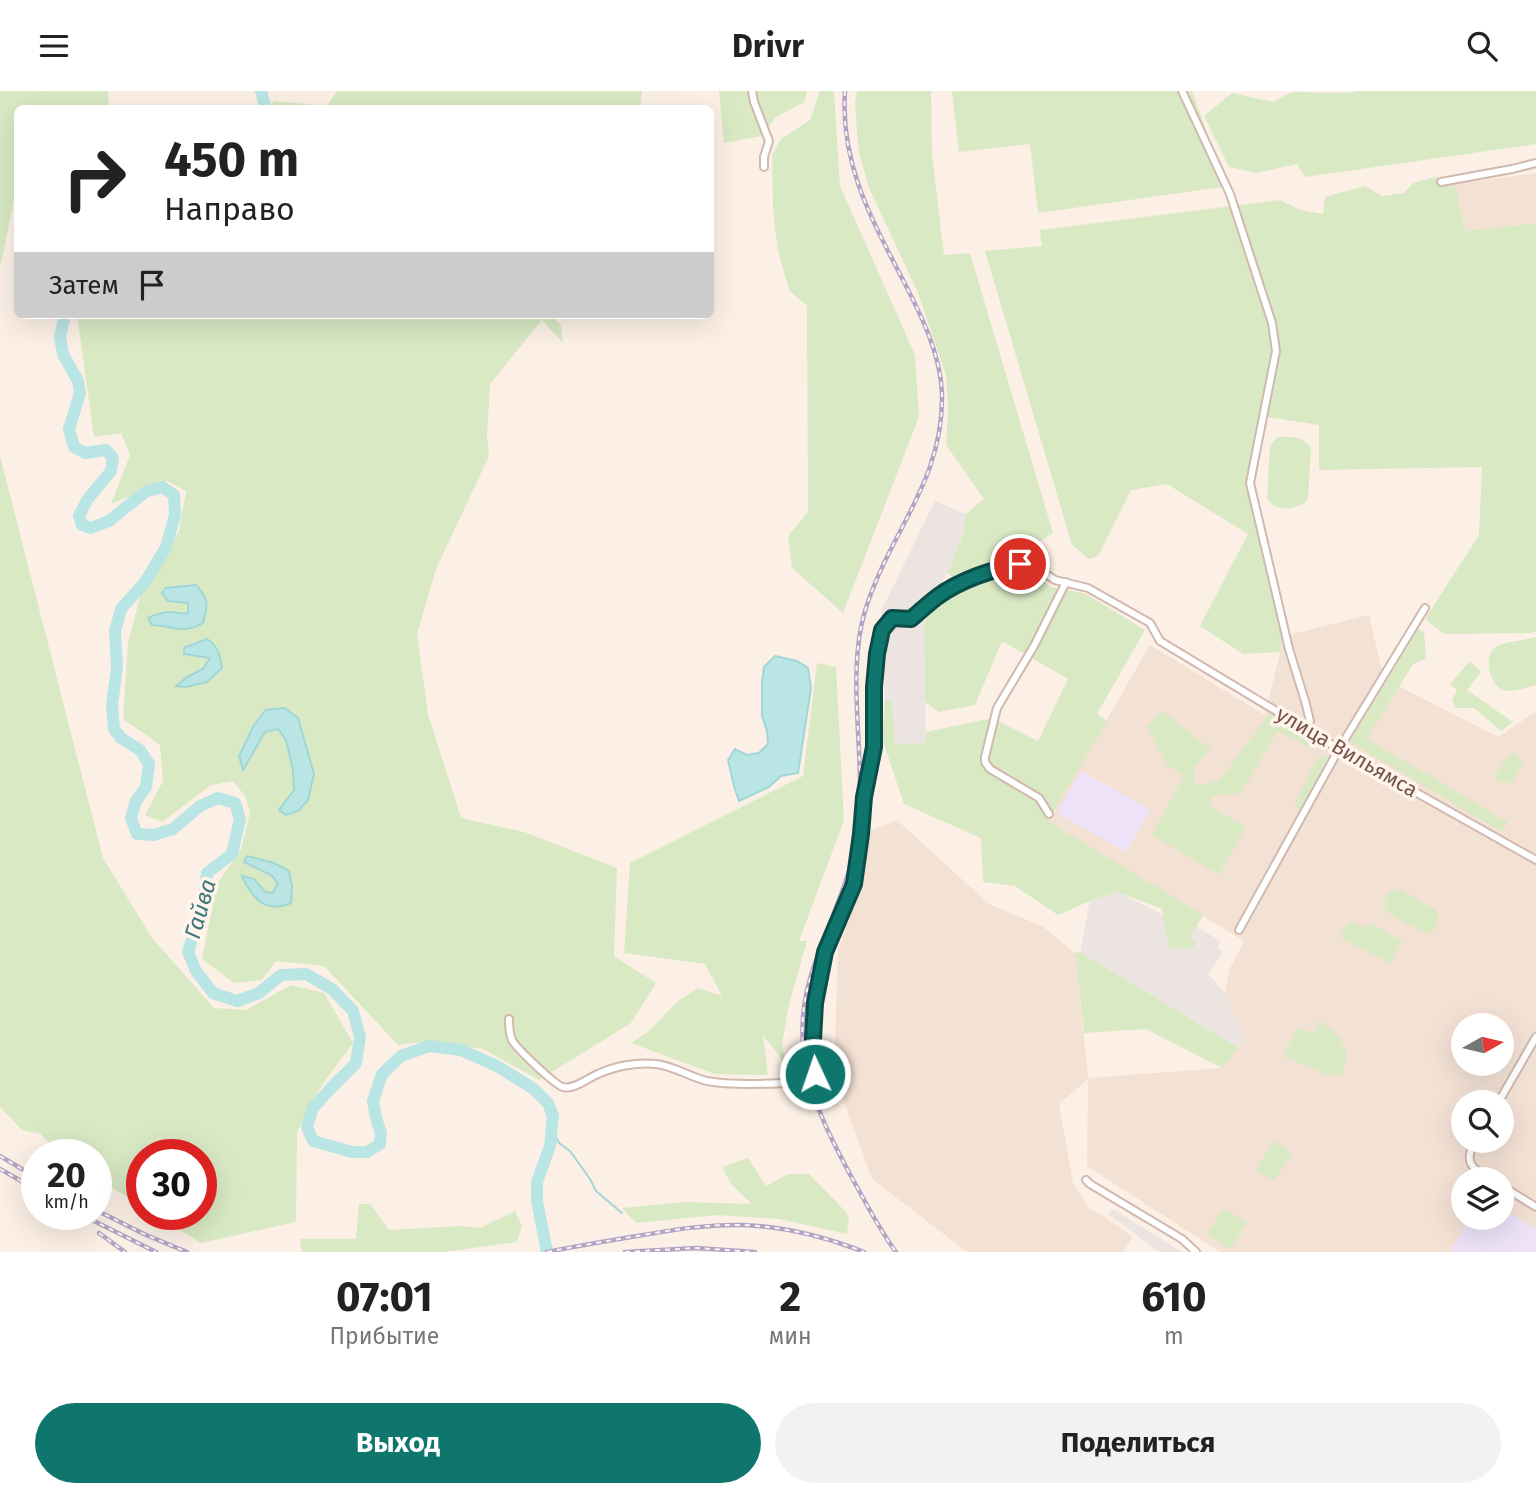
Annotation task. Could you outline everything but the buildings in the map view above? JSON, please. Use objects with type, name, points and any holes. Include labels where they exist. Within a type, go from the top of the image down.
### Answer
[{"type":"street","points":[[751,91],[769,141],[764,167]]},
{"type":"street","points":[[1181,91],[1230,194],[1272,323],[1276,351],[1250,483],[1289,649],[1308,711],[1310,721],[1305,728]]},
{"type":"street","points":[[1441,182],[1536,163]]},
{"type":"street","name":"улица Вильямса","points":[[509,1019],[512,1040],[519,1049],[556,1084],[564,1088],[572,1087],[599,1073],[643,1064],[656,1064],[717,1082],[766,1084],[812,1079],[815,1074],[815,1003],[822,965],[854,884],[864,797],[874,747],[874,687],[882,630],[892,618],[911,619],[937,597],[960,583],[1003,567],[1020,564],[1032,565],[1055,580],[1088,587],[1150,623],[1160,641],[1339,749],[1536,860]]},
{"type":"street","points":[[1049,814],[1039,798],[990,769],[985,757],[997,708],[1034,646],[1066,582]]},
{"type":"street","points":[[1239,930],[1339,749],[1425,608]]},
{"type":"street","points":[[1505,1090],[1536,1037]]},
{"type":"street","points":[[1086,1180],[1182,1239],[1196,1252]]},
{"type":"street","points":[[1514,1193],[1536,1207]]},
{"type":"shaded area","points":[[1536,173],[1536,223],[1465,231],[1455,184]]},
{"type":"shaded area","points":[[935,501],[966,514],[962,538],[924,624],[926,743],[895,744],[892,701],[885,700],[881,611]]},
{"type":"shaded area","points":[[1369,615],[1384,679],[1499,737],[1536,711],[1536,1252],[1220,1252],[1087,1166],[1088,1079],[1059,1104],[1073,1183],[1090,1210],[1102,1215],[1133,1237],[1123,1252],[967,1252],[872,1179],[844,1102],[835,1047],[838,950],[861,886],[865,833],[897,820],[989,904],[1042,926],[1075,953],[1088,1078],[1222,1068],[1245,1039],[1225,993],[1230,968],[1244,941],[1048,821],[1150,645],[1265,715],[1284,636]]},
{"type":"shaded area","points":[[1081,771],[1151,810],[1126,852],[1059,814],[1058,810]]},
{"type":"shaded area","points":[[1118,892],[1169,918],[1197,926],[1221,942],[1217,948],[1223,952],[1208,974],[1225,993],[1245,1039],[1239,1048],[1080,952],[1090,901]]},
{"type":"shaded area","points":[[1113,1209],[1182,1252],[1159,1252],[1108,1214]]},
{"type":"shaded area","points":[[1514,1215],[1536,1229],[1536,1252],[1450,1252],[1463,1230],[1514,1230]]},
{"type":"green space","points":[[0,91],[108,91],[109,105],[14,105],[14,200],[0,268]]},
{"type":"green space","points":[[337,91],[642,91],[640,105],[328,105]]},
{"type":"green space","points":[[719,91],[807,91],[804,102],[776,117],[762,136],[724,143]]},
{"type":"green space","points":[[820,91],[834,91],[840,186],[915,355],[919,417],[843,613],[792,568],[788,536],[808,512],[807,306],[789,290],[778,251],[773,210],[772,155],[781,139],[810,120]]},
{"type":"green space","points":[[857,91],[931,91],[932,155],[944,255],[970,253],[1053,533],[1016,556],[953,577],[947,573],[962,538],[966,514],[984,499],[946,445],[946,375],[918,293],[869,188],[857,135]]},
{"type":"green space","points":[[952,91],[1192,91],[1222,187],[1038,213],[1030,144],[959,152]]},
{"type":"green space","points":[[1536,91],[1536,144],[1305,177],[1297,164],[1257,173],[1229,167],[1204,116],[1232,93],[1273,102],[1292,92]]},
{"type":"green space","points":[[273,101],[316,105],[272,105]]},
{"type":"green space","points":[[1436,177],[1455,184],[1465,231],[1536,223],[1536,632],[1444,634],[1425,619],[1479,535],[1482,467],[1319,470],[1319,425],[1260,416],[1246,482],[1284,636],[1280,652],[1243,654],[1200,626],[1248,534],[1167,484],[1131,490],[1098,556],[1089,559],[1072,545],[985,251],[1042,246],[1040,230],[1280,200],[1300,210],[1323,214],[1325,197],[1365,186],[1382,196],[1404,193],[1413,183]]},
{"type":"green space","points":[[78,319],[554,319],[561,325],[563,343],[542,320],[490,384],[487,436],[489,456],[436,569],[417,634],[428,714],[461,818],[524,832],[617,868],[614,956],[656,983],[631,1023],[539,1080],[483,1049],[425,1042],[398,1045],[324,966],[276,961],[262,980],[234,983],[202,959],[217,884],[241,850],[250,812],[245,796],[233,781],[211,785],[162,822],[145,815],[163,781],[160,745],[123,719],[128,643],[141,593],[179,531],[186,491],[167,481],[111,504],[130,455],[121,433],[94,437]]},
{"type":"green space","points":[[1277,437],[1300,439],[1311,448],[1308,499],[1293,508],[1275,506],[1267,497],[1270,446]]},
{"type":"green space","points":[[0,456],[103,858],[152,938],[214,1008],[246,1010],[291,985],[324,993],[353,1043],[322,1085],[297,1132],[296,1222],[201,1243],[180,1230],[217,1230],[217,1139],[126,1139],[126,1196],[112,1188],[112,1139],[46,1139],[41,1134],[22,1130],[0,1107]]},
{"type":"green space","points":[[1004,571],[1031,573],[1051,587],[1084,593],[1145,630],[1097,714],[1107,721],[1048,821],[1203,915],[1190,937],[1196,943],[1193,948],[1169,948],[1162,909],[1118,892],[1058,915],[1015,886],[983,882],[981,838],[904,804],[882,738],[885,700],[892,701],[895,744],[925,743],[926,732],[992,718],[1038,741],[1068,679],[1002,641],[975,705],[939,712],[925,702],[924,624],[933,604],[960,586]]},
{"type":"green space","points":[[1418,629],[1424,632],[1426,659],[1413,664],[1367,739],[1508,822],[1502,832],[1350,742]]},
{"type":"green space","points":[[1536,637],[1536,685],[1510,691],[1498,687],[1489,669],[1492,650],[1497,646]]},
{"type":"green space","points":[[1470,661],[1481,672],[1467,690],[1513,722],[1501,731],[1474,708],[1455,708],[1452,700],[1457,690],[1450,684]]},
{"type":"green space","points":[[817,663],[836,667],[844,820],[799,941],[807,941],[789,1004],[782,1044],[785,1063],[763,1035],[768,1075],[715,1074],[631,1043],[649,1031],[678,1001],[698,988],[722,996],[705,964],[624,953],[630,863],[803,776]]},
{"type":"green space","points":[[1162,711],[1211,749],[1195,765],[1195,786],[1219,781],[1269,714],[1317,742],[1313,749],[1278,731],[1241,793],[1213,796],[1210,806],[1246,827],[1219,875],[1152,835],[1184,776],[1167,764],[1146,726]]},
{"type":"green space","points":[[1513,751],[1524,762],[1510,785],[1505,780],[1499,783],[1495,775]]},
{"type":"green space","points":[[1329,756],[1300,810],[1294,805],[1317,758]]},
{"type":"green space","points":[[1400,889],[1436,910],[1439,919],[1432,932],[1423,933],[1387,912],[1383,903],[1391,890]]},
{"type":"green space","points":[[1350,921],[1365,928],[1370,923],[1401,940],[1390,964],[1340,937]]},
{"type":"green space","points":[[1080,952],[1239,1048],[1222,1068],[1146,1029],[1084,1033],[1075,953]]},
{"type":"green space","points":[[1320,1020],[1341,1039],[1347,1056],[1342,1075],[1330,1076],[1283,1056],[1297,1028],[1314,1033]]},
{"type":"green space","points":[[1274,1141],[1292,1153],[1274,1181],[1256,1170]]},
{"type":"green space","points":[[748,1158],[766,1186],[788,1174],[809,1174],[846,1212],[849,1218],[847,1234],[779,1219],[716,1215],[636,1223],[622,1208],[685,1202],[752,1204],[731,1184],[722,1167]]},
{"type":"green space","points":[[359,1204],[370,1204],[389,1230],[461,1226],[480,1228],[515,1211],[522,1226],[517,1242],[442,1252],[302,1252],[300,1239],[356,1239]]},
{"type":"green space","points":[[1224,1209],[1248,1222],[1230,1249],[1206,1234]]},
{"type":"water","points":[[196,585],[206,603],[203,623],[189,629],[152,625],[148,618],[156,615],[168,612],[188,613],[188,603],[168,601],[162,593],[166,588]]},
{"type":"water","points":[[207,639],[218,651],[222,668],[207,682],[186,687],[176,686],[203,669],[210,658],[184,654],[184,648]]},
{"type":"water","points":[[775,656],[797,661],[808,668],[811,688],[798,773],[781,776],[769,787],[739,801],[728,760],[735,749],[747,755],[759,753],[768,744],[762,716],[762,682],[764,667]]},
{"type":"water","points":[[285,708],[298,718],[314,774],[308,800],[298,811],[286,815],[279,810],[294,790],[293,770],[286,740],[278,729],[265,732],[243,770],[239,756],[254,725],[266,710]]},
{"type":"water","points":[[247,856],[274,863],[289,871],[291,903],[274,907],[255,897],[242,876],[254,879],[265,892],[273,893],[278,883],[271,875],[244,862]]},
{"type":"waterway","name":"Гайва","points":[[261,91],[265,105]]},
{"type":"waterway","name":"Гайва","points":[[64,319],[60,337],[63,354],[78,381],[80,393],[69,429],[74,447],[85,453],[106,450],[113,458],[111,471],[87,500],[79,516],[82,525],[91,528],[109,521],[145,492],[162,487],[174,495],[175,515],[166,547],[145,582],[121,609],[115,631],[117,667],[112,705],[114,729],[121,738],[140,750],[149,764],[146,787],[136,801],[131,818],[137,834],[154,835],[173,829],[200,806],[218,798],[235,803],[240,819],[232,854],[207,873],[204,900],[188,952],[196,971],[213,993],[237,1001],[259,993],[281,975],[306,974],[332,989],[353,1011],[360,1037],[356,1063],[313,1108],[307,1127],[313,1141],[352,1152],[367,1152],[380,1144],[381,1133],[373,1101],[382,1074],[401,1056],[429,1046],[461,1050],[497,1066],[534,1089],[548,1103],[553,1116],[550,1146],[537,1182],[537,1201],[547,1252]]},
{"type":"waterway","points":[[552,1130],[559,1143],[570,1151],[596,1191],[622,1213]]},
{"type":"railway","points":[[845,91],[845,118],[853,167],[870,214],[929,336],[938,364],[942,393],[940,425],[925,480],[887,556],[865,611],[857,661],[860,795],[856,842],[846,882],[810,979],[802,1033],[810,1082],[828,1130],[896,1252]]},
{"type":"railway","points":[[0,1156],[21,1168]]},
{"type":"railway","points":[[0,1169],[21,1181]]},
{"type":"railway","points":[[112,1218],[187,1252]]},
{"type":"railway","points":[[547,1252],[704,1226],[731,1225],[790,1230],[864,1252]]},
{"type":"railway","points":[[112,1230],[156,1252]]},
{"type":"railway","points":[[99,1233],[125,1252]]},
{"type":"railway","points":[[625,1252],[696,1248],[755,1252]]},
{"type":"route","points":[[815,1074],[815,1003],[825,952],[854,884],[864,797],[874,747],[874,687],[882,630],[892,618],[911,619],[937,597],[960,583],[1003,567],[1020,564]]}]
